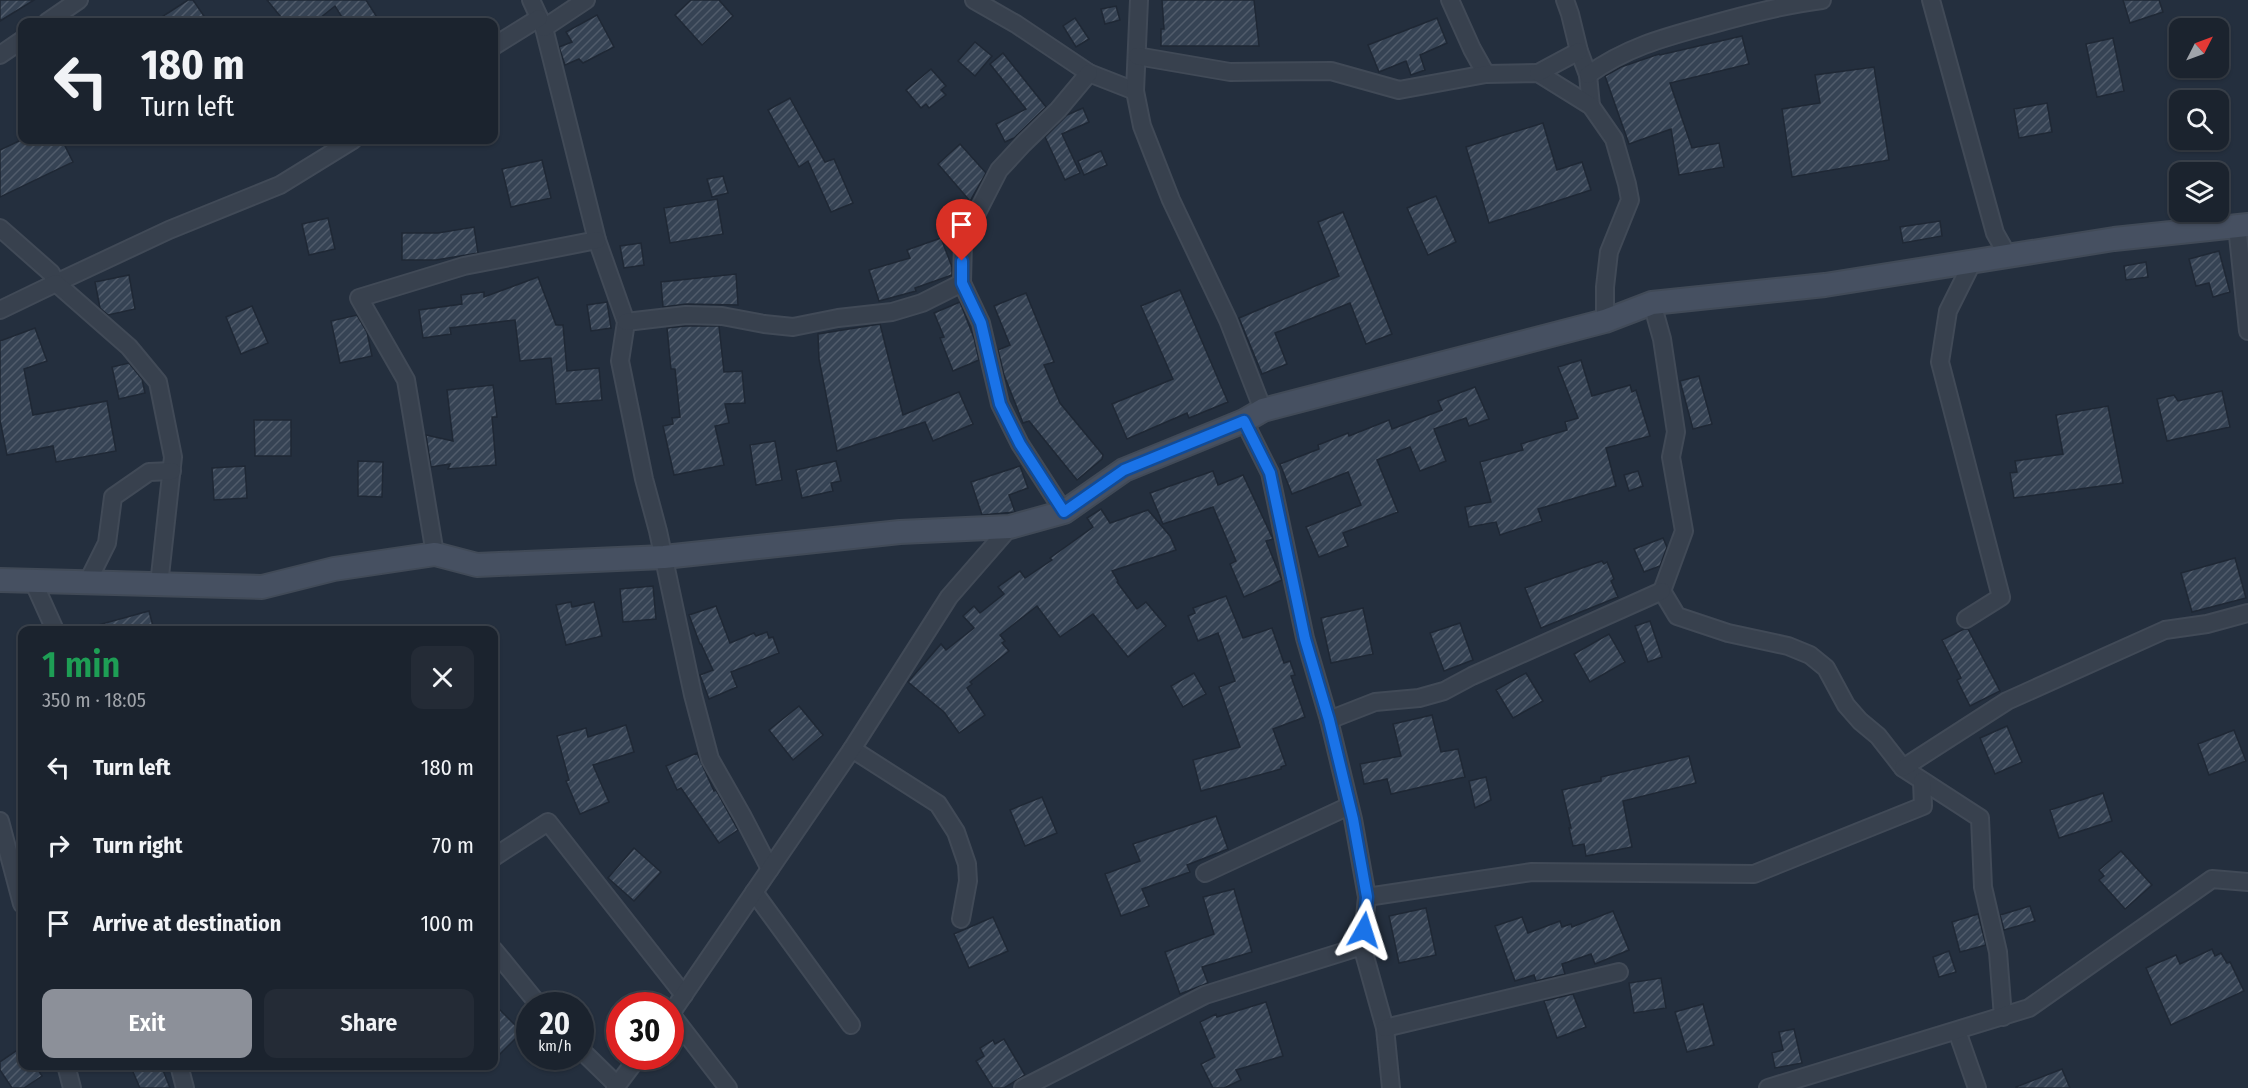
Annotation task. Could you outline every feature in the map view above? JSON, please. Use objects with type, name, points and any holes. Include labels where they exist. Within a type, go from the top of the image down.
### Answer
[{"type":"street","points":[[53,18],[79,0]]},
{"type":"street","points":[[531,0],[542,23],[597,240],[626,322],[620,361],[644,479],[664,557],[693,695],[710,759],[744,817],[770,869]]},
{"type":"street","points":[[498,44],[586,0]]},
{"type":"street","points":[[974,0],[1016,24],[1089,73],[1135,91]]},
{"type":"street","points":[[1139,0],[1135,91],[1142,126],[1171,200],[1228,320],[1270,473],[1305,639],[1329,720],[1353,819],[1367,897],[1362,946],[1385,1028],[1392,1088]]},
{"type":"street","points":[[1450,0],[1486,74]]},
{"type":"street","points":[[1565,0],[1588,75],[1591,106]]},
{"type":"street","points":[[1588,75],[1609,60],[1635,47],[1736,17],[1797,3],[1822,0]]},
{"type":"street","points":[[1931,0],[1995,233],[2008,256]]},
{"type":"street","points":[[0,55],[18,43]]},
{"type":"street","points":[[1137,56],[1230,72],[1331,71],[1399,90],[1486,74],[1538,72],[1579,51]]},
{"type":"street","points":[[1538,72],[1591,106],[1614,138],[1630,200],[1609,252],[1605,287],[1605,321]]},
{"type":"street","points":[[1064,512],[1020,444],[1000,404],[981,323],[962,283],[963,240],[999,170],[1058,110],[1089,73]]},
{"type":"street","points":[[0,310],[169,230],[280,185],[347,144]]},
{"type":"street","points":[[0,580],[262,587],[334,569],[435,554],[477,565],[664,557],[900,532],[1010,527],[1064,512],[1124,470],[1253,415],[1605,321],[1652,303],[1825,285],[2115,239],[2242,225],[2248,331]]},
{"type":"street","points":[[0,228],[51,273],[56,283],[129,347],[158,382],[173,457],[159,585]]},
{"type":"street","points":[[435,554],[406,380],[359,298],[464,266],[597,240]]},
{"type":"street","points":[[1966,619],[2001,597],[1940,362],[1948,311],[1973,261]]},
{"type":"street","points":[[626,322],[686,315],[722,316],[793,327],[892,312],[922,303],[962,283]]},
{"type":"street","points":[[1329,720],[1375,702],[1419,698],[1444,691],[1472,676],[1662,591],[1684,531],[1671,457],[1676,432],[1662,339],[1652,303]]},
{"type":"street","points":[[87,583],[107,543],[113,497],[149,472],[172,471]]},
{"type":"street","points":[[684,995],[852,749],[949,597],[1010,527]]},
{"type":"street","points":[[33,581],[53,626]]},
{"type":"street","points":[[1662,591],[1677,616],[1728,633],[1788,646],[1810,655],[1826,668],[1846,705],[1878,736],[1903,768],[1980,818],[1983,887],[1998,952],[2003,1017]]},
{"type":"street","points":[[1903,768],[2007,701],[2165,630],[2207,624],[2248,613]]},
{"type":"street","points":[[852,749],[938,804],[956,832],[967,864],[968,881],[961,919]]},
{"type":"street","points":[[1367,897],[1532,872],[1754,874],[1923,806],[1922,781]]},
{"type":"street","points":[[1205,873],[1349,806]]},
{"type":"street","points":[[0,821],[18,889]]},
{"type":"street","points":[[498,853],[548,822],[682,992]]},
{"type":"street","points":[[1768,1088],[2029,1008],[2212,879],[2248,882]]},
{"type":"street","points":[[754,892],[851,1025]]},
{"type":"street","points":[[1023,1088],[1051,1082],[1205,995],[1362,946]]},
{"type":"street","points":[[498,955],[528,992]]},
{"type":"street","points":[[1385,1028],[1619,972]]},
{"type":"street","points":[[684,1031],[729,1088]]},
{"type":"street","points":[[1957,1031],[1977,1088]]},
{"type":"street","points":[[594,1064],[616,1087],[629,1070]]},
{"type":"street","points":[[67,1070],[72,1088]]},
{"type":"street","points":[[180,1070],[185,1088]]},
{"type":"building","points":[[0,0],[34,0],[0,21]]},
{"type":"building","points":[[188,0],[193,0],[205,18],[160,18]]},
{"type":"building","points":[[267,0],[366,0],[377,18],[342,18],[335,6],[320,18],[282,18]]},
{"type":"building","points":[[691,0],[719,0],[733,16],[702,45],[675,15]]},
{"type":"building","points":[[1162,0],[1254,0],[1259,46],[1161,46],[1161,29],[1164,29]]},
{"type":"building","points":[[2123,0],[2159,0],[2163,12],[2130,23]]},
{"type":"building","points":[[1116,6],[1120,20],[1105,24],[1101,9]]},
{"type":"building","points":[[597,15],[614,47],[583,63],[579,59],[565,65],[559,47],[572,42],[566,32]]},
{"type":"building","points":[[1075,18],[1089,39],[1076,47],[1063,26]]},
{"type":"building","points":[[1437,18],[1447,43],[1420,55],[1425,70],[1411,75],[1406,61],[1379,72],[1368,45]]},
{"type":"building","points":[[1742,36],[1749,64],[1670,83],[1692,148],[1719,143],[1724,167],[1679,175],[1671,129],[1629,144],[1605,76],[1621,67],[1659,54]]},
{"type":"building","points":[[2113,38],[2124,91],[2097,97],[2086,44]]},
{"type":"building","points":[[975,42],[992,56],[975,76],[958,61]]},
{"type":"building","points":[[1003,53],[1046,107],[1014,138],[1005,142],[996,124],[1026,109],[990,64]]},
{"type":"building","points":[[1874,67],[1889,160],[1792,177],[1782,109],[1820,103],[1815,75]]},
{"type":"building","points":[[931,69],[946,86],[941,90],[946,95],[929,108],[926,104],[921,108],[906,90]]},
{"type":"building","points":[[790,98],[825,162],[834,159],[853,203],[831,212],[808,161],[799,167],[768,110]]},
{"type":"building","points":[[2047,103],[2052,132],[2019,138],[2014,109]]},
{"type":"building","points":[[1083,108],[1089,122],[1062,134],[1080,173],[1065,180],[1045,137],[1067,115]]},
{"type":"building","points":[[1543,123],[1557,170],[1582,162],[1591,190],[1489,223],[1466,147]]},
{"type":"building","points":[[18,141],[18,144],[64,144],[73,162],[0,197],[0,150]]},
{"type":"building","points":[[960,144],[986,173],[970,201],[938,164]]},
{"type":"building","points":[[1101,151],[1107,165],[1084,175],[1078,161]]},
{"type":"building","points":[[542,160],[551,198],[511,207],[502,169]]},
{"type":"building","points":[[723,176],[728,193],[712,197],[707,179]]},
{"type":"building","points":[[1436,196],[1456,242],[1428,255],[1407,208]]},
{"type":"building","points":[[717,199],[723,234],[670,243],[664,208]]},
{"type":"building","points":[[1343,212],[1392,334],[1366,344],[1350,303],[1275,333],[1287,364],[1262,374],[1239,318],[1339,276],[1318,222]]},
{"type":"building","points":[[328,218],[335,249],[309,255],[302,224]]},
{"type":"building","points":[[1940,221],[1942,236],[1903,243],[1900,227]]},
{"type":"building","points":[[474,227],[478,253],[436,260],[402,260],[402,233],[438,233]]},
{"type":"building","points":[[941,238],[952,267],[952,275],[915,288],[916,291],[879,301],[869,270],[910,258],[907,250]]},
{"type":"building","points":[[641,243],[644,265],[624,268],[620,246]]},
{"type":"building","points":[[2219,251],[2230,292],[2213,297],[2209,283],[2196,286],[2189,259]]},
{"type":"building","points":[[2146,262],[2148,277],[2126,280],[2124,266]]},
{"type":"building","points":[[736,274],[738,305],[686,304],[663,307],[661,282]]},
{"type":"building","points":[[129,275],[135,309],[108,315],[100,308],[95,282]]},
{"type":"building","points":[[538,277],[556,325],[563,325],[567,371],[599,368],[602,400],[556,404],[551,358],[520,361],[515,320],[450,328],[451,334],[423,338],[419,310],[462,304],[461,295],[484,292],[484,297]]},
{"type":"building","points":[[1180,290],[1228,402],[1189,418],[1187,413],[1127,439],[1112,404],[1173,379],[1141,306]]},
{"type":"building","points":[[1026,293],[1054,362],[1044,365],[1060,403],[1103,455],[1102,459],[1077,480],[1029,421],[1023,423],[1004,375],[998,350],[1010,345],[994,306]]},
{"type":"building","points":[[607,302],[611,328],[591,331],[587,305]]},
{"type":"building","points":[[960,302],[974,338],[979,360],[953,371],[940,338],[944,337],[934,313]]},
{"type":"building","points":[[252,306],[268,343],[241,354],[226,317]]},
{"type":"building","points":[[357,315],[367,332],[372,356],[340,363],[331,321]]},
{"type":"building","points":[[880,324],[903,415],[959,392],[973,424],[933,441],[925,422],[837,451],[819,359],[818,334]]},
{"type":"building","points":[[719,326],[724,372],[742,371],[745,403],[725,404],[729,423],[715,426],[724,465],[674,475],[663,426],[673,424],[672,418],[680,417],[675,369],[671,369],[667,328]]},
{"type":"building","points":[[35,328],[47,361],[24,369],[33,415],[107,401],[116,451],[56,462],[53,446],[7,455],[0,420],[0,341]]},
{"type":"building","points":[[1581,360],[1592,396],[1630,385],[1632,392],[1636,390],[1650,436],[1606,448],[1616,486],[1538,509],[1542,521],[1500,535],[1496,522],[1469,527],[1465,507],[1491,502],[1480,462],[1523,450],[1521,444],[1567,430],[1565,422],[1578,418],[1558,367]]},
{"type":"building","points":[[129,363],[142,379],[145,393],[119,399],[112,367]]},
{"type":"building","points":[[1699,376],[1712,424],[1693,429],[1680,381]]},
{"type":"building","points":[[493,385],[497,417],[492,417],[496,465],[448,469],[450,464],[431,467],[426,435],[453,441],[447,390]]},
{"type":"building","points":[[1475,387],[1489,419],[1469,426],[1466,418],[1434,429],[1446,461],[1420,471],[1410,447],[1377,460],[1398,512],[1343,533],[1348,546],[1319,557],[1306,527],[1361,505],[1348,472],[1292,494],[1280,464],[1319,449],[1318,445],[1348,433],[1349,436],[1389,420],[1392,429],[1442,410],[1438,401]]},
{"type":"building","points":[[2222,391],[2230,427],[2167,441],[2157,399],[2174,395],[2178,401]]},
{"type":"building","points":[[2108,406],[2123,483],[2014,498],[2010,473],[2017,472],[2015,461],[2063,454],[2056,415]]},
{"type":"building","points":[[254,420],[291,420],[291,456],[255,456]]},
{"type":"building","points":[[775,441],[782,480],[756,485],[750,445]]},
{"type":"building","points":[[358,461],[383,462],[382,497],[358,496]]},
{"type":"building","points":[[836,461],[841,481],[831,483],[833,491],[802,498],[796,470]]},
{"type":"building","points":[[245,466],[247,498],[214,500],[212,468]]},
{"type":"building","points":[[1020,466],[1028,488],[1009,495],[1015,512],[982,515],[971,482]]},
{"type":"building","points":[[1213,471],[1218,485],[1243,475],[1273,539],[1266,541],[1282,580],[1244,597],[1230,564],[1236,561],[1213,507],[1163,524],[1150,493]]},
{"type":"building","points":[[1638,471],[1643,486],[1629,491],[1624,475]]},
{"type":"building","points":[[1101,509],[1110,523],[1148,510],[1170,536],[1176,550],[1112,571],[1117,582],[1137,609],[1146,602],[1166,626],[1128,657],[1093,614],[1060,637],[1037,606],[1000,635],[1005,641],[1002,643],[1009,651],[970,682],[972,684],[967,688],[985,715],[959,733],[944,712],[908,682],[941,644],[946,650],[974,628],[963,616],[974,606],[980,613],[1004,594],[998,587],[1020,571],[1025,578],[1052,560],[1050,558],[1093,527],[1087,518]]},
{"type":"building","points":[[1663,538],[1667,547],[1660,566],[1644,572],[1634,549]]},
{"type":"building","points":[[2235,558],[2246,598],[2192,612],[2181,573]]},
{"type":"building","points":[[1602,561],[1604,564],[1607,562],[1614,579],[1611,581],[1618,597],[1541,628],[1525,588]]},
{"type":"building","points":[[653,586],[656,619],[623,622],[620,589]]},
{"type":"building","points":[[1226,596],[1243,638],[1272,628],[1284,663],[1290,661],[1295,675],[1291,676],[1305,717],[1273,729],[1286,765],[1281,769],[1201,791],[1193,760],[1240,747],[1219,687],[1235,681],[1218,633],[1198,641],[1188,616],[1195,613],[1193,608]]},
{"type":"building","points":[[571,602],[572,607],[594,602],[602,636],[566,645],[556,605]]},
{"type":"building","points":[[716,606],[730,643],[754,633],[756,636],[767,632],[769,638],[773,637],[779,653],[731,672],[737,687],[709,699],[700,675],[713,670],[689,615]]},
{"type":"building","points":[[1363,608],[1373,654],[1331,663],[1321,618]]},
{"type":"building","points":[[149,611],[153,626],[98,626]]},
{"type":"building","points":[[1650,621],[1662,657],[1648,662],[1635,626]]},
{"type":"building","points":[[1460,623],[1473,660],[1444,671],[1430,633]]},
{"type":"building","points":[[1968,629],[2000,691],[1970,706],[1957,680],[1961,678],[1942,640]]},
{"type":"building","points":[[1609,634],[1625,662],[1590,682],[1574,654]]},
{"type":"building","points":[[1194,673],[1206,694],[1183,707],[1171,686]]},
{"type":"building","points":[[1526,673],[1543,701],[1513,718],[1496,690]]},
{"type":"building","points":[[799,706],[823,735],[793,760],[769,730]]},
{"type":"building","points":[[1432,715],[1441,752],[1458,749],[1465,777],[1391,794],[1387,779],[1364,784],[1360,764],[1401,756],[1393,724]]},
{"type":"building","points":[[626,725],[634,752],[593,765],[609,802],[580,814],[566,781],[569,780],[557,736],[586,728],[588,737]]},
{"type":"building","points":[[2007,726],[2022,762],[1995,774],[1980,738]]},
{"type":"building","points":[[2234,730],[2246,761],[2209,775],[2198,744]]},
{"type":"building","points":[[697,753],[714,791],[716,790],[738,830],[719,843],[681,788],[677,790],[666,766]]},
{"type":"building","points":[[1689,756],[1696,783],[1623,801],[1632,847],[1586,856],[1584,844],[1573,846],[1562,790],[1601,781],[1601,777]]},
{"type":"building","points":[[1486,777],[1491,800],[1475,808],[1469,781]]},
{"type":"building","points":[[2103,793],[2112,821],[2059,838],[2050,810]]},
{"type":"building","points":[[1042,797],[1057,833],[1025,846],[1010,810]]},
{"type":"building","points":[[1216,816],[1228,849],[1187,865],[1190,872],[1142,889],[1149,906],[1121,916],[1105,874],[1140,861],[1133,844]]},
{"type":"building","points":[[634,848],[661,872],[634,901],[608,878]]},
{"type":"building","points":[[2121,851],[2152,885],[2125,909],[2099,880],[2104,876],[2099,870]]},
{"type":"building","points":[[1234,889],[1252,952],[1202,967],[1208,983],[1180,994],[1165,952],[1214,934],[1203,897]]},
{"type":"building","points":[[2030,906],[2035,921],[2004,930],[2000,915]]},
{"type":"building","points":[[1426,908],[1436,955],[1399,963],[1389,916]]},
{"type":"building","points":[[1613,911],[1629,950],[1595,964],[1591,954],[1562,964],[1565,974],[1536,981],[1534,975],[1515,981],[1495,926],[1522,917],[1528,933],[1560,921],[1562,927],[1571,924],[1572,927]]},
{"type":"building","points":[[1978,914],[1986,945],[1960,952],[1952,922]]},
{"type":"building","points":[[993,917],[1008,951],[969,968],[954,934]]},
{"type":"building","points":[[2212,949],[2215,956],[2221,953],[2227,963],[2230,962],[2244,991],[2171,1025],[2146,968],[2176,955],[2180,964]]},
{"type":"building","points":[[1949,951],[1956,972],[1939,977],[1933,957]]},
{"type":"building","points":[[1661,978],[1666,1008],[1634,1013],[1629,983]]},
{"type":"building","points":[[1573,994],[1586,1027],[1557,1038],[1544,1001]]},
{"type":"building","points":[[1266,1002],[1283,1056],[1236,1070],[1241,1080],[1224,1088],[1213,1088],[1201,1064],[1215,1057],[1200,1022],[1216,1014],[1217,1017]]},
{"type":"building","points":[[1703,1004],[1714,1045],[1687,1052],[1675,1012]]},
{"type":"building","points":[[498,1008],[516,1026],[516,1038],[498,1056]]},
{"type":"building","points":[[1794,1029],[1802,1063],[1775,1068],[1772,1053],[1783,1050],[1779,1032]]},
{"type":"building","points":[[1004,1039],[1025,1075],[1004,1088],[993,1088],[976,1061],[984,1056],[980,1048],[993,1040],[995,1044]]},
{"type":"building","points":[[18,1050],[18,1070],[38,1070],[42,1076],[24,1088],[12,1088],[0,1070],[0,1062]]},
{"type":"building","points":[[2062,1069],[2070,1088],[2016,1088],[2016,1087]]},
{"type":"building","points":[[163,1070],[170,1088],[140,1088],[133,1072]]},
{"type":"route","points":[[962,261],[962,283],[981,323],[1000,404],[1020,444],[1064,512],[1124,470],[1244,421],[1270,473],[1305,639],[1329,720],[1353,819],[1367,897],[1364,930]]}]
